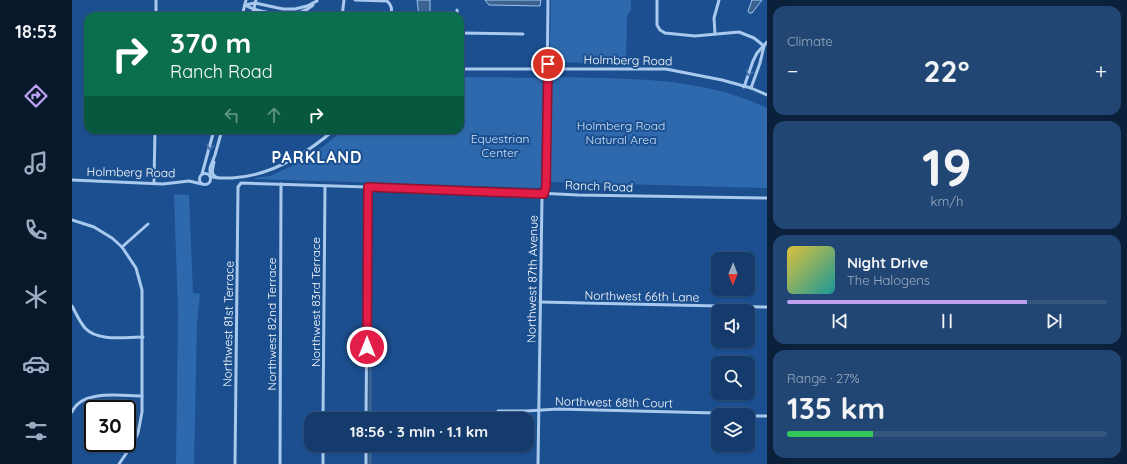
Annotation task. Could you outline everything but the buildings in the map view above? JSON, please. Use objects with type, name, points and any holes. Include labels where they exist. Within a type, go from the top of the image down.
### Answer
[{"type":"street","points":[[156,0],[156,12]]},
{"type":"street","points":[[243,12],[246,0]]},
{"type":"street","points":[[245,5],[255,2],[278,8],[295,10],[318,0]]},
{"type":"street","points":[[302,12],[318,0]]},
{"type":"street","points":[[342,12],[344,0]]},
{"type":"street","points":[[355,0],[386,1],[392,7],[392,12]]},
{"type":"street","name":"Northwest 87th Avenue","points":[[538,464],[542,198],[546,186],[548,0]]},
{"type":"street","points":[[657,0],[657,24],[660,30],[665,33],[695,36],[740,32],[754,38],[764,46]]},
{"type":"street","points":[[715,34],[714,18],[719,0]]},
{"type":"street","points":[[253,10],[255,2]]},
{"type":"street","points":[[245,5],[253,10],[271,12]]},
{"type":"street","points":[[277,12],[278,8]]},
{"type":"street","points":[[464,32],[523,34]]},
{"type":"street","points":[[744,87],[757,53],[767,42]]},
{"type":"street","points":[[751,88],[760,63],[764,46]]},
{"type":"street","points":[[754,59],[760,63]]},
{"type":"street","name":"Holmberg Road","points":[[464,69],[666,69],[700,74],[751,88],[767,95]]},
{"type":"street","points":[[154,184],[155,134]]},
{"type":"street","points":[[213,134],[200,181],[202,184],[206,185],[219,179],[246,176],[276,167],[310,149],[329,134]]},
{"type":"street","points":[[210,183],[210,168],[221,134]]},
{"type":"street","points":[[215,155],[212,174],[219,179]]},
{"type":"street","points":[[201,175],[207,174],[219,179]]},
{"type":"street","name":"Holmberg Road","points":[[189,182],[201,175]]},
{"type":"street","name":"Holmberg Road","points":[[72,180],[154,184],[189,182],[202,184]]},
{"type":"street","name":"Ranch Road","points":[[239,184],[368,187],[578,196],[767,198]]},
{"type":"street","name":"Northwest 81st Terrace","points":[[235,464],[239,184]]},
{"type":"street","name":"Northwest 82nd Terrace","points":[[280,464],[281,184]]},
{"type":"street","name":"Northwest 83rd Terrace","points":[[323,412],[325,186]]},
{"type":"street","points":[[366,412],[368,187]]},
{"type":"street","points":[[72,220],[94,227],[112,238],[122,247],[136,268],[140,279],[143,302],[142,412],[138,433],[121,463]]},
{"type":"street","points":[[122,247],[148,224]]},
{"type":"street","name":"Northwest 66th Lane","points":[[540,302],[767,307]]},
{"type":"street","points":[[72,306],[84,327],[94,334],[110,337],[143,337]]},
{"type":"street","points":[[72,412],[79,402],[90,396],[142,396]]},
{"type":"street","name":"Northwest 68th Court","points":[[498,411],[526,412],[539,410],[711,413]]},
{"type":"street","points":[[755,416],[767,416]]},
{"type":"street","points":[[323,452],[323,464]]},
{"type":"street","points":[[366,452],[366,464]]},
{"type":"green space","points":[[551,0],[631,0],[631,10],[627,15],[626,64],[555,62],[550,57],[555,56],[550,51]]},
{"type":"green space","name":"Equestrian Center","points":[[464,77],[543,78],[541,188],[255,179],[270,176],[296,164],[321,148],[339,134],[464,134]]},
{"type":"green space","name":"Holmberg Road Natural Area","points":[[549,77],[632,79],[687,84],[741,97],[767,108],[767,188],[548,182]]},
{"type":"green space","points":[[174,194],[189,195],[193,293],[200,294],[197,323],[194,464],[176,464],[178,312]]},
{"type":"shaded area","points":[[417,0],[430,0],[430,12],[418,12]]},
{"type":"shaded area","points":[[485,0],[541,0],[540,6],[489,5]]},
{"type":"shaded area","points":[[752,0],[762,0],[752,13],[749,13],[748,11]]},
{"type":"waterway","points":[[370,412],[371,244]]},
{"type":"waterway","points":[[370,452],[370,464]]},
{"type":"district","name":"PARKLAND","points":[[317,157]]},
{"type":"route","points":[[367,347],[368,187],[544,194],[546,190],[548,64]]}]
